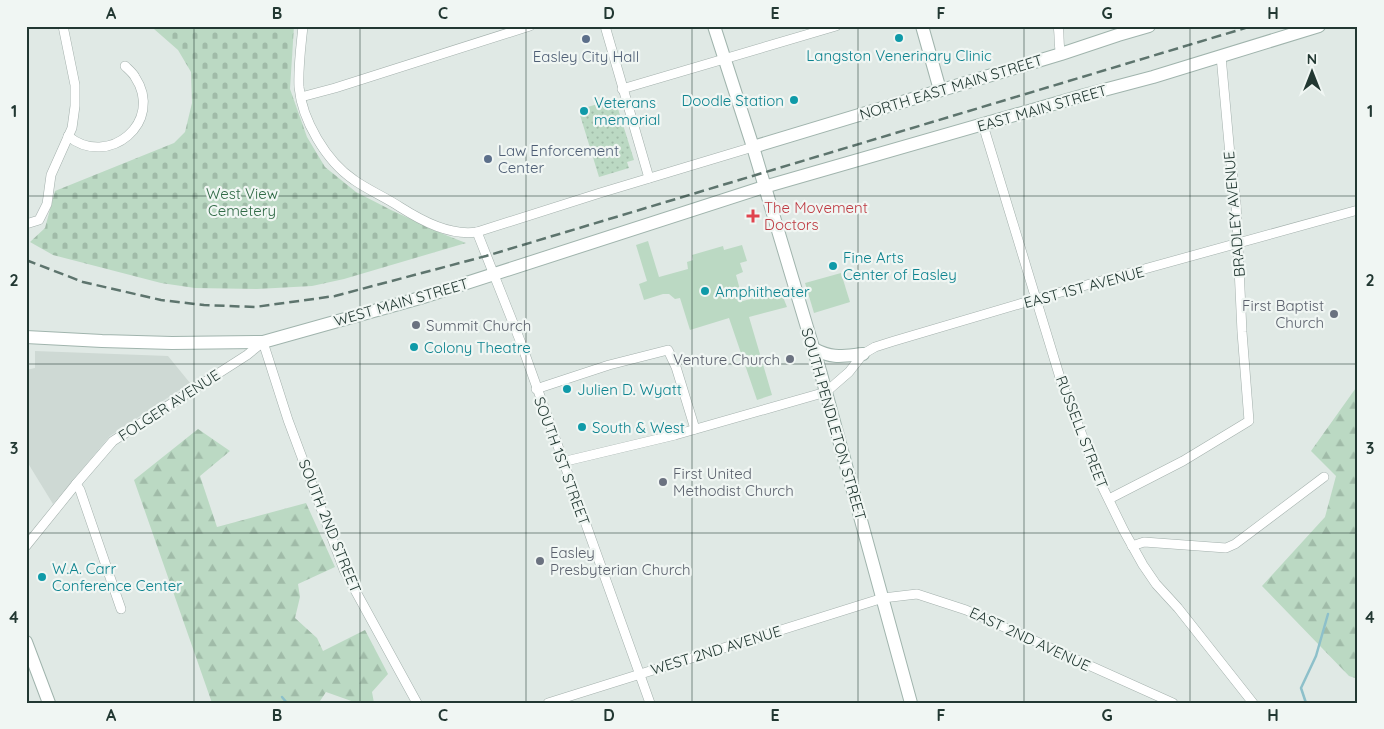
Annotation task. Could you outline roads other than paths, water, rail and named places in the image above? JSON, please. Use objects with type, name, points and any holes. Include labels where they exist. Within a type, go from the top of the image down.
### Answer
[{"type":"main road","name":"SOUTH PENDLETON STREET","points":[[714,26],[726,59],[814,349],[911,703]]},
{"type":"main road","points":[[922,26],[940,90]]},
{"type":"main road","name":"NORTH EAST MAIN STREET","points":[[753,147],[1061,54],[1117,30],[1149,26]]},
{"type":"main road","name":"EAST MAIN STREET","points":[[764,187],[1221,56],[1319,26]]},
{"type":"main road","name":"WEST MAIN STREET","points":[[26,337],[172,343],[263,342],[420,298],[764,187]]},
{"type":"main road","points":[[814,349],[827,356],[863,354]]},
{"type":"main road","points":[[26,642],[49,703]]},
{"type":"street","points":[[26,224],[39,220],[47,204],[51,175],[72,128],[75,85],[63,26]]},
{"type":"street","points":[[303,26],[299,86],[302,105],[320,145],[336,164],[353,179],[418,217],[450,231],[466,234],[477,232],[753,147]]},
{"type":"street","points":[[301,97],[530,26]]},
{"type":"street","points":[[605,26],[649,178]]},
{"type":"street","points":[[622,89],[836,26]]},
{"type":"street","points":[[1058,26],[1060,33],[1058,42],[1061,54]]},
{"type":"street","name":"BRADLEY AVENUE","points":[[1109,499],[1183,460],[1249,420],[1236,203],[1221,56]]},
{"type":"street","points":[[68,136],[76,143],[90,148],[103,147],[117,144],[138,125],[142,115],[143,102],[136,78],[125,66]]},
{"type":"street","name":"RUSSELL STREET","points":[[983,125],[1061,381],[1109,499],[1132,546],[1156,584],[1178,608],[1253,703]]},
{"type":"street","name":"EAST 1ST AVENUE","points":[[826,392],[849,372],[863,354],[875,347],[1035,300],[1358,210]]},
{"type":"street","name":"SOUTH 1ST STREET","points":[[477,232],[518,335],[650,703]]},
{"type":"street","name":"FOLGER AVENUE","points":[[26,546],[113,441],[247,355],[263,342]]},
{"type":"street","name":"SOUTH 2ND STREET","points":[[263,342],[288,420],[344,570],[417,703]]},
{"type":"street","points":[[536,389],[668,350],[676,367],[695,429]]},
{"type":"street","points":[[562,462],[695,429],[826,392]]},
{"type":"street","points":[[1132,546],[1144,542],[1226,548],[1236,544],[1324,477]]},
{"type":"street","points":[[76,484],[80,490],[120,609]]},
{"type":"street","name":"EAST 2ND AVENUE","points":[[883,598],[917,594],[966,610],[1173,703]]},
{"type":"street","name":"WEST 2ND AVENUE","points":[[548,703],[883,598]]},
{"type":"waterway","points":[[1306,703],[1301,688],[1316,656],[1328,614]]},
{"type":"waterway","points":[[282,697],[287,703]]},
{"type":"railway","points":[[26,260],[83,282],[161,300],[204,305],[255,307],[335,296],[486,256],[1252,26]]},
{"type":"place","name":"Langston Venerinary Clinic","points":[[899,38]]},
{"type":"place","name":"Easley City Hall","points":[[586,39]]},
{"type":"place","name":"Doodle Station","points":[[794,100]]},
{"type":"place","name":"Veterans memorial","points":[[584,111]]},
{"type":"place","name":"Law Enforcement Center","points":[[488,159]]},
{"type":"place","name":"The Movement Doctors","points":[[753,216]]},
{"type":"place","name":"Fine Arts Center of Easley","points":[[833,266]]},
{"type":"place","name":"Amphitheater","points":[[705,291]]},
{"type":"place","name":"First Baptist Church","points":[[1334,314]]},
{"type":"place","name":"Summit Church","points":[[416,325]]},
{"type":"place","name":"Colony Theatre","points":[[414,347]]},
{"type":"place","name":"Venture Church","points":[[790,359]]},
{"type":"place","name":"Julien D. Wyatt","points":[[567,389]]},
{"type":"place","name":"South & West","points":[[582,427]]},
{"type":"place","name":"First United Methodist Church","points":[[663,482]]},
{"type":"place","name":"Easley Presbyterian Church","points":[[540,561]]},
{"type":"place","name":"W.A. Carr Conference Center","points":[[42,577]]},
{"type":"park label","name":"West View Cemetery","points":[[242,202]]}]
